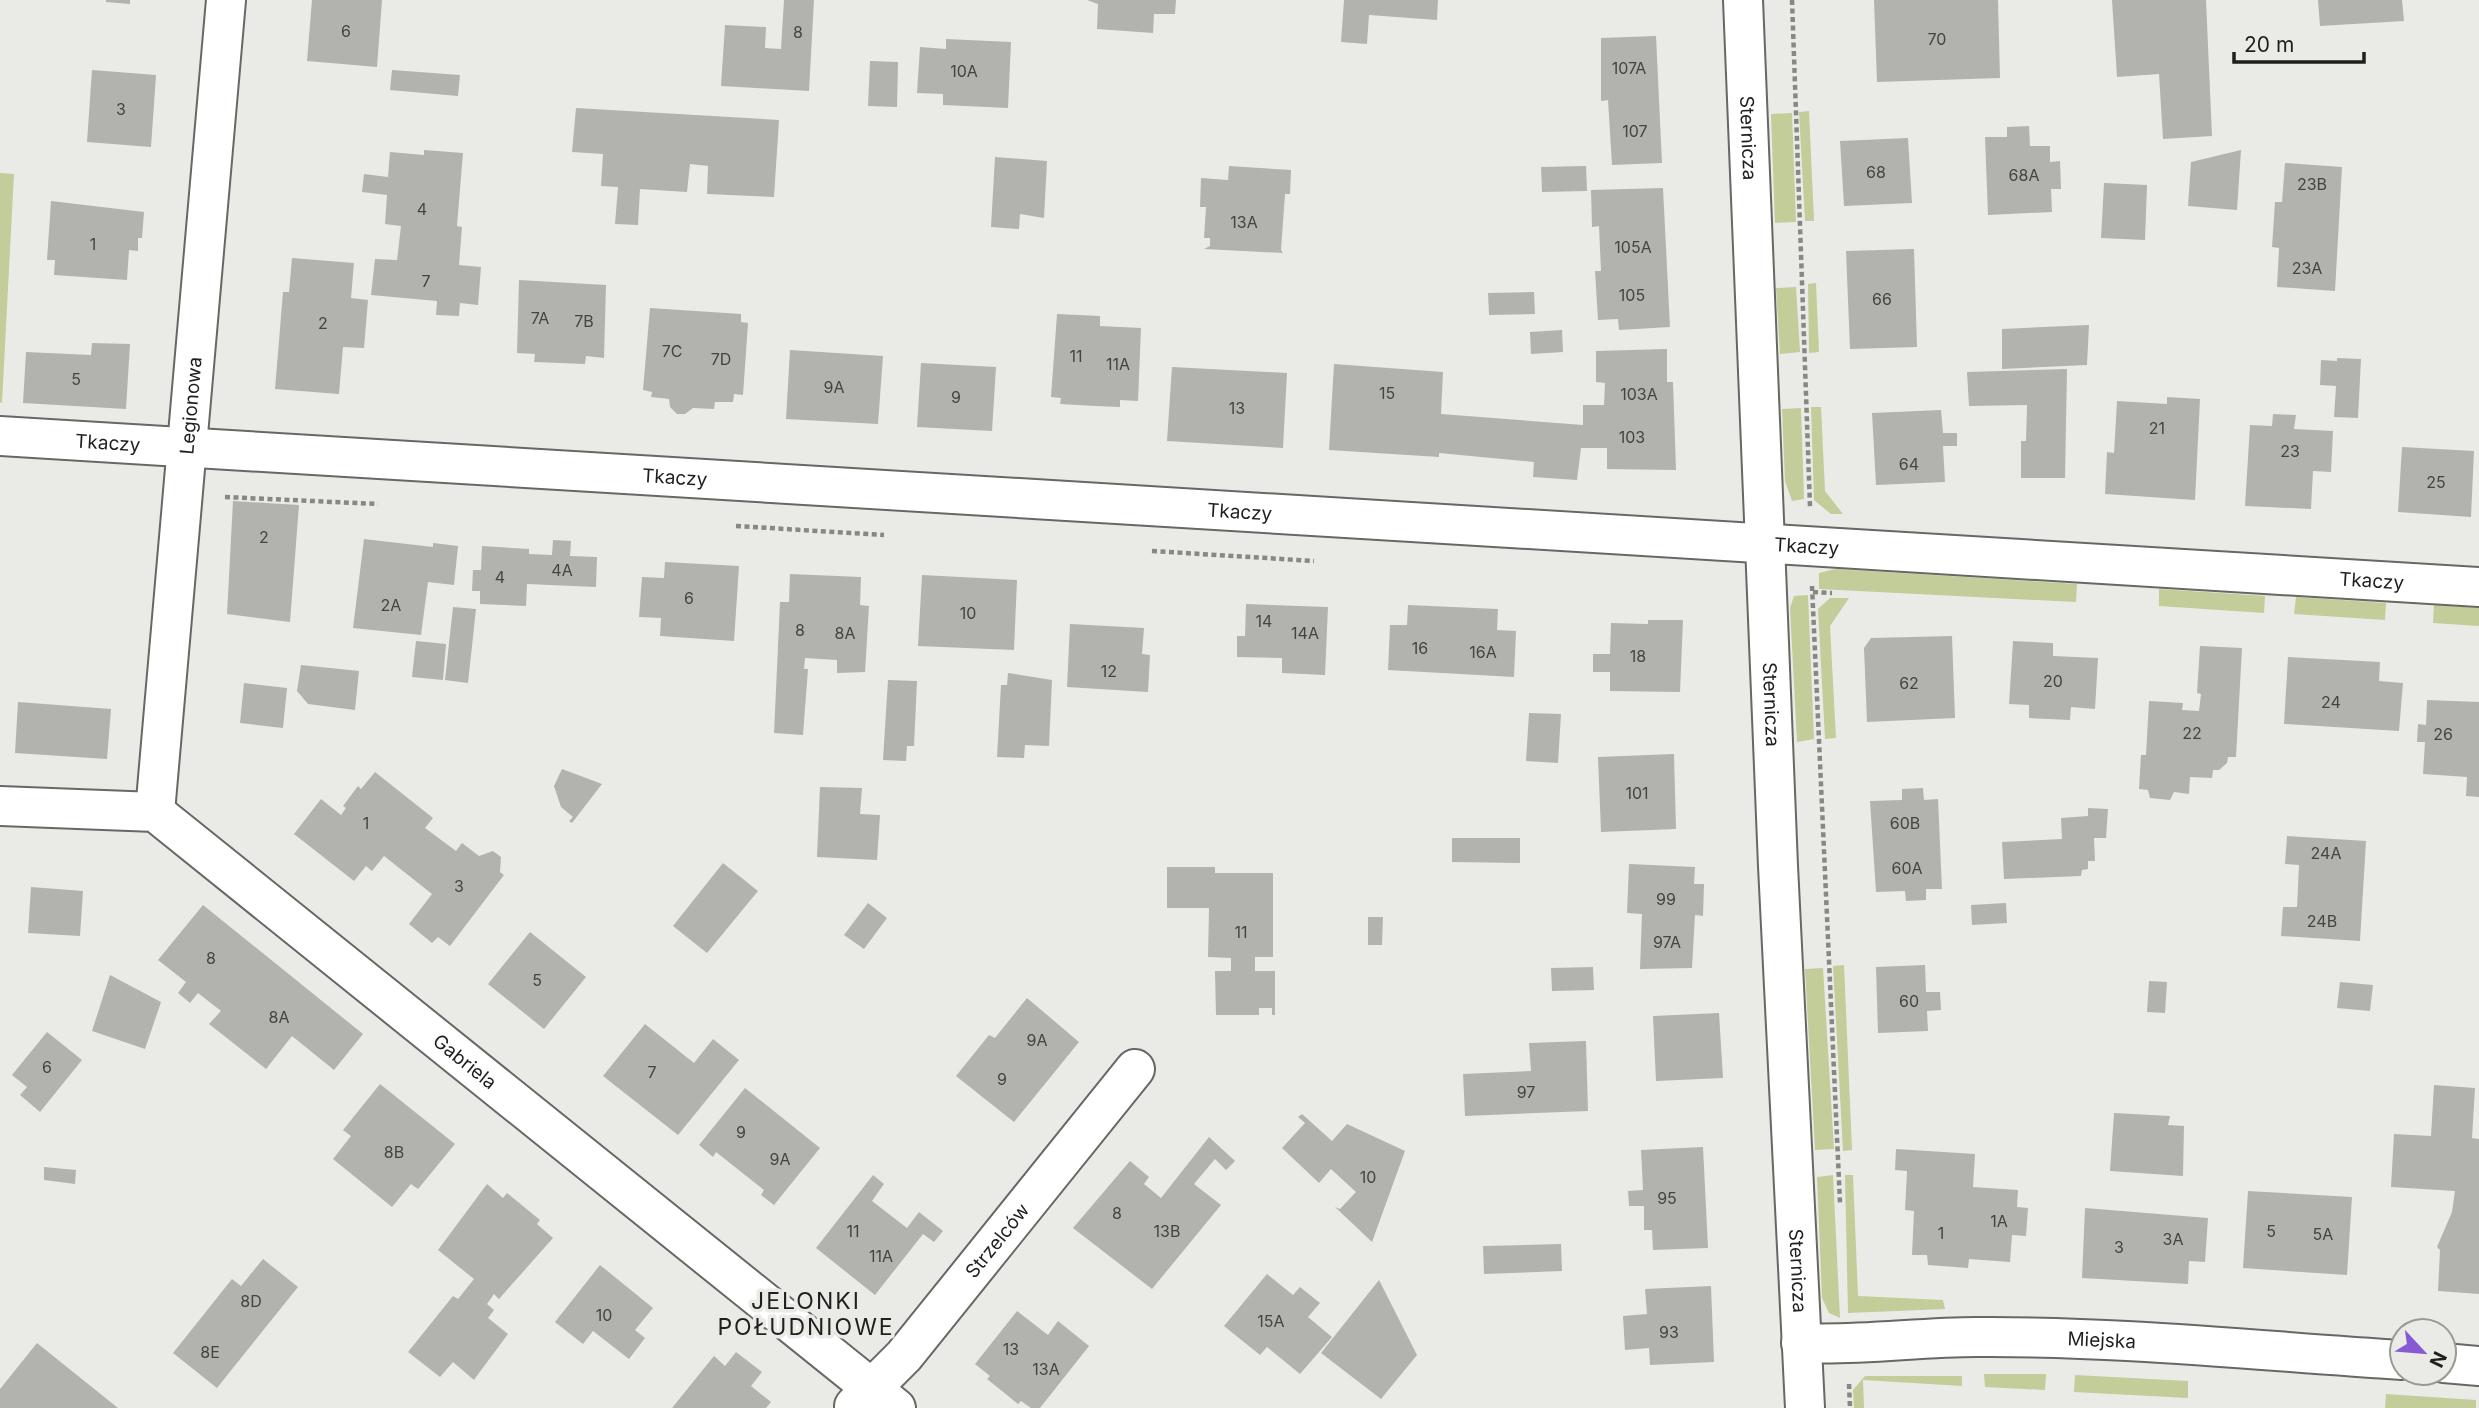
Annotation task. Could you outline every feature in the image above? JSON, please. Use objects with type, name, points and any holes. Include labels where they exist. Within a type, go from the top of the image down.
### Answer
[{"type":"street","name":"Legionowa","points":[[155,812],[226,0]]},
{"type":"street","name":"Sternicza","points":[[1743,0],[1764,543],[1805,1408]]},
{"type":"street","name":"Tkaczy","points":[[0,436],[187,450],[2479,587]]},
{"type":"street","points":[[0,806],[155,812]]},
{"type":"street","name":"Gabriela","points":[[155,812],[873,1401]]},
{"type":"street","name":"Strzelców","points":[[873,1401],[904,1356],[1135,1069]]},
{"type":"street","name":"Miejska","points":[[1801,1343],[1846,1345],[1975,1337],[2066,1339],[2388,1359]]},
{"type":"street","points":[[2458,1364],[2479,1366]]},
{"type":"path","points":[[1792,0],[1840,1217]]},
{"type":"path","points":[[1849,1382],[1850,1408]]},
{"type":"green space","points":[[1809,111],[1814,221],[1805,221],[1799,112]]},
{"type":"green space","points":[[1792,113],[1796,222],[1775,223],[1771,114]]},
{"type":"green space","points":[[0,173],[14,174],[2,403],[0,402]]},
{"type":"green space","points":[[1816,283],[1819,352],[1809,353],[1808,284]]},
{"type":"green space","points":[[1796,287],[1800,352],[1780,354],[1776,288]]},
{"type":"green space","points":[[1811,407],[1821,407],[1825,491],[1843,514],[1831,514],[1814,500]]},
{"type":"green space","points":[[1801,408],[1804,499],[1792,501],[1785,481],[1782,409]]},
{"type":"green space","points":[[1835,569],[2077,584],[2076,602],[1819,589],[1819,573]]},
{"type":"green space","points":[[2159,589],[2265,596],[2264,613],[2159,606]]},
{"type":"green space","points":[[1808,595],[1814,739],[1797,742],[1790,608],[1794,596]]},
{"type":"green space","points":[[2296,597],[2386,603],[2385,620],[2294,614]]},
{"type":"green space","points":[[1830,598],[1849,598],[1830,626],[1836,738],[1825,739],[1818,609]]},
{"type":"green space","points":[[2434,605],[2479,608],[2479,626],[2433,623]]},
{"type":"green space","points":[[1844,965],[1852,1150],[1843,1151],[1833,966]]},
{"type":"green space","points":[[1823,968],[1834,1149],[1815,1150],[1805,969]]},
{"type":"green space","points":[[1833,1175],[1840,1318],[1829,1313],[1822,1298],[1817,1177]]},
{"type":"green space","points":[[1845,1175],[1853,1175],[1858,1296],[1943,1300],[1945,1309],[1848,1313]]},
{"type":"green space","points":[[1984,1374],[2046,1374],[2045,1390],[1985,1387]]},
{"type":"green space","points":[[2075,1375],[2188,1381],[2188,1398],[2074,1392]]},
{"type":"green space","points":[[1865,1376],[1962,1376],[1962,1386],[1863,1380],[1864,1408],[1854,1408],[1853,1390]]},
{"type":"green space","points":[[2386,1394],[2476,1400],[2476,1408],[2385,1408]]},
{"type":"building","points":[[130,0],[130,4],[106,2]]},
{"type":"building","points":[[312,0],[382,0],[377,67],[307,61]]},
{"type":"building","points":[[784,0],[814,0],[809,91],[721,86],[725,25],[766,27],[765,48],[781,49]]},
{"type":"building","points":[[1087,0],[1176,0],[1175,14],[1154,14],[1153,33],[1097,29],[1098,4]]},
{"type":"building","points":[[1344,0],[1438,0],[1437,20],[1369,15],[1367,44],[1341,42]]},
{"type":"building","points":[[1874,0],[1998,0],[2000,78],[1877,82]]},
{"type":"building","points":[[2112,0],[2206,0],[2212,136],[2163,139],[2159,74],[2117,77]]},
{"type":"building","points":[[2318,0],[2402,0],[2404,21],[2320,26]]},
{"type":"building","points":[[1656,36],[1662,163],[1612,165],[1608,100],[1601,101],[1601,38]]},
{"type":"building","points":[[946,39],[1011,42],[1008,108],[943,105],[943,94],[917,93],[920,47],[946,49]]},
{"type":"building","points":[[870,61],[898,62],[897,107],[868,106]]},
{"type":"building","points":[[92,70],[156,75],[151,147],[87,142]]},
{"type":"building","points":[[392,70],[460,75],[458,96],[390,90]]},
{"type":"building","points":[[576,108],[779,120],[774,197],[707,194],[708,166],[690,164],[687,192],[640,189],[638,225],[615,224],[618,187],[601,186],[603,154],[572,152]]},
{"type":"building","points":[[2029,126],[2030,146],[2050,146],[2050,162],[2060,161],[2061,189],[2051,189],[2052,212],[1988,215],[1985,137],[2007,137],[2007,127]]},
{"type":"building","points":[[1908,138],[1912,203],[1844,206],[1840,141]]},
{"type":"building","points":[[424,150],[463,153],[457,226],[462,227],[459,265],[481,267],[478,305],[460,303],[459,316],[436,315],[437,301],[371,295],[375,259],[397,260],[401,226],[385,224],[387,195],[362,192],[364,174],[388,177],[390,152],[424,155]]},
{"type":"building","points":[[2241,150],[2237,210],[2188,206],[2191,162]]},
{"type":"building","points":[[995,157],[1047,161],[1044,218],[1020,214],[1019,229],[991,227]]},
{"type":"building","points":[[2285,163],[2342,167],[2335,291],[2277,287],[2279,248],[2272,247],[2275,202],[2282,202]]},
{"type":"building","points":[[1229,166],[1291,170],[1290,194],[1285,194],[1281,250],[1283,253],[1204,249],[1210,246],[1210,238],[1204,238],[1206,207],[1200,207],[1201,178],[1228,180]]},
{"type":"building","points":[[1586,166],[1587,191],[1542,192],[1541,167]]},
{"type":"building","points":[[2104,183],[2147,185],[2145,240],[2101,238]]},
{"type":"building","points":[[1663,188],[1670,327],[1619,330],[1618,319],[1598,320],[1595,271],[1601,271],[1599,226],[1592,227],[1591,190]]},
{"type":"building","points":[[51,201],[144,212],[138,251],[129,250],[127,280],[54,275],[55,260],[47,260]]},
{"type":"building","points":[[1914,249],[1917,347],[1850,349],[1846,251]]},
{"type":"building","points":[[292,258],[354,263],[351,298],[368,300],[364,348],[343,347],[339,394],[275,389],[283,292],[289,292]]},
{"type":"building","points":[[519,280],[606,285],[604,358],[586,356],[585,364],[534,362],[535,354],[517,353]]},
{"type":"building","points":[[1534,292],[1535,314],[1489,315],[1488,293]]},
{"type":"building","points":[[650,308],[741,314],[741,322],[748,323],[743,395],[734,394],[733,402],[715,402],[714,409],[693,408],[685,414],[677,414],[670,407],[669,399],[651,397],[652,392],[643,390]]},
{"type":"building","points":[[1057,314],[1100,316],[1100,326],[1141,328],[1138,401],[1120,400],[1120,407],[1095,406],[1060,404],[1061,398],[1051,397]]},
{"type":"building","points":[[2089,325],[2087,365],[2002,369],[2002,329]]},
{"type":"building","points":[[1562,330],[1563,352],[1531,354],[1530,332]]},
{"type":"building","points":[[92,343],[130,344],[126,409],[23,403],[26,352],[91,355]]},
{"type":"building","points":[[1667,349],[1667,382],[1673,382],[1676,470],[1607,469],[1607,448],[1581,448],[1577,480],[1533,477],[1534,462],[1439,453],[1439,457],[1329,450],[1334,364],[1443,372],[1441,414],[1583,425],[1583,405],[1604,405],[1605,383],[1596,382],[1596,351]]},
{"type":"building","points":[[790,350],[883,356],[878,424],[786,419]]},
{"type":"building","points":[[2337,358],[2361,359],[2358,418],[2334,417],[2336,386],[2320,385],[2321,360],[2337,361]]},
{"type":"building","points":[[921,363],[996,367],[992,431],[917,427]]},
{"type":"building","points":[[1172,367],[1287,373],[1283,448],[1167,441]]},
{"type":"building","points":[[2067,369],[2065,478],[2021,478],[2021,441],[2026,441],[2027,405],[1969,406],[1967,372]]},
{"type":"building","points":[[2167,397],[2200,399],[2195,500],[2105,494],[2107,452],[2114,453],[2117,401],[2167,404]]},
{"type":"building","points":[[1941,410],[1943,433],[1957,433],[1957,446],[1943,446],[1945,482],[1876,485],[1872,413]]},
{"type":"building","points":[[2273,414],[2296,415],[2294,429],[2333,431],[2331,472],[2313,471],[2311,509],[2245,506],[2250,425],[2272,426]]},
{"type":"building","points":[[2402,447],[2474,451],[2471,517],[2398,512]]},
{"type":"building","points":[[233,501],[299,505],[290,622],[227,614]]},
{"type":"building","points":[[364,539],[433,547],[433,543],[458,546],[454,585],[428,582],[421,635],[353,628]]},
{"type":"building","points":[[553,540],[571,541],[570,556],[597,557],[596,587],[527,584],[526,606],[480,604],[480,591],[472,591],[473,570],[481,570],[482,546],[529,549],[529,554],[552,555]]},
{"type":"building","points":[[665,562],[739,566],[734,641],[660,636],[661,618],[639,617],[642,577],[664,578]]},
{"type":"building","points":[[790,574],[861,577],[860,605],[869,606],[865,672],[837,673],[837,660],[805,658],[804,669],[808,669],[803,735],[774,733],[780,602],[789,602]]},
{"type":"building","points":[[922,575],[1017,580],[1014,650],[918,646]]},
{"type":"building","points":[[1246,604],[1328,607],[1325,675],[1282,673],[1282,658],[1237,657],[1237,636],[1245,636]]},
{"type":"building","points":[[1408,605],[1498,609],[1497,630],[1516,631],[1514,677],[1388,670],[1390,625],[1407,625]]},
{"type":"building","points":[[453,607],[476,609],[468,683],[445,680]]},
{"type":"building","points":[[1648,620],[1683,620],[1680,692],[1610,691],[1610,672],[1593,672],[1593,654],[1610,654],[1611,623],[1648,624]]},
{"type":"building","points":[[1070,624],[1144,628],[1142,654],[1150,655],[1148,692],[1067,687]]},
{"type":"building","points":[[1952,636],[1955,718],[1867,722],[1864,648],[1871,638]]},
{"type":"building","points":[[416,641],[446,644],[443,680],[412,677]]},
{"type":"building","points":[[2013,641],[2053,643],[2053,656],[2098,658],[2095,709],[2071,707],[2070,720],[2029,718],[2029,705],[2009,704]]},
{"type":"building","points":[[2200,646],[2242,648],[2236,757],[2228,757],[2227,763],[2219,770],[2213,770],[2212,778],[2190,777],[2189,794],[2174,792],[2170,800],[2150,798],[2148,790],[2139,789],[2141,755],[2146,755],[2149,701],[2183,703],[2182,710],[2199,711],[2201,694],[2197,693]]},
{"type":"building","points":[[2288,657],[2380,662],[2379,681],[2403,683],[2399,731],[2284,724]]},
{"type":"building","points":[[301,665],[359,671],[355,710],[308,704],[297,691]]},
{"type":"building","points":[[1008,673],[1052,680],[1049,746],[1025,745],[1024,758],[997,757],[1001,685],[1007,685]]},
{"type":"building","points":[[888,680],[917,681],[914,746],[907,746],[906,761],[883,760]]},
{"type":"building","points":[[244,683],[287,688],[283,728],[240,723]]},
{"type":"building","points":[[2427,700],[2479,702],[2479,797],[2466,796],[2467,777],[2423,774],[2425,742],[2417,742],[2418,724],[2426,725]]},
{"type":"building","points":[[18,702],[111,709],[107,759],[15,753]]},
{"type":"building","points":[[1529,713],[1561,714],[1558,763],[1526,761]]},
{"type":"building","points":[[1674,754],[1676,829],[1601,832],[1598,757]]},
{"type":"building","points":[[562,769],[602,784],[572,823],[569,821],[573,817],[561,807],[554,786]]},
{"type":"building","points":[[375,772],[433,818],[425,828],[456,851],[462,843],[479,856],[493,851],[501,857],[500,872],[504,875],[450,946],[438,937],[432,943],[409,924],[432,894],[384,856],[372,871],[366,866],[354,881],[294,834],[321,799],[341,815],[346,808],[343,806],[358,786],[361,789]]},
{"type":"building","points":[[820,787],[862,788],[860,814],[880,815],[877,860],[817,857]]},
{"type":"building","points":[[1923,788],[1924,800],[1938,799],[1942,889],[1926,889],[1926,900],[1906,901],[1905,891],[1876,892],[1870,801],[1902,800],[1902,789]]},
{"type":"building","points":[[2088,808],[2108,809],[2106,838],[2094,838],[2095,861],[2088,861],[2088,869],[2082,870],[2081,876],[2004,879],[2002,842],[2062,839],[2061,818],[2088,816]]},
{"type":"building","points":[[2287,836],[2366,841],[2360,941],[2281,936],[2283,907],[2297,907],[2299,865],[2285,864]]},
{"type":"building","points":[[1452,838],[1520,838],[1520,863],[1452,862]]},
{"type":"building","points":[[723,863],[758,891],[707,953],[673,926]]},
{"type":"building","points":[[1629,864],[1695,867],[1694,884],[1704,884],[1703,916],[1695,915],[1692,968],[1640,969],[1642,914],[1627,913]]},
{"type":"building","points":[[1167,867],[1215,867],[1215,873],[1273,873],[1273,957],[1255,957],[1255,971],[1275,971],[1275,1015],[1272,1015],[1272,1008],[1259,1008],[1259,1015],[1216,1015],[1215,971],[1231,971],[1231,958],[1208,957],[1209,908],[1167,908]]},
{"type":"building","points":[[31,887],[83,891],[80,936],[28,933]]},
{"type":"building","points":[[868,903],[887,918],[864,949],[844,935]]},
{"type":"building","points":[[2006,903],[2007,923],[1972,925],[1971,905]]},
{"type":"building","points":[[203,905],[363,1034],[334,1070],[292,1036],[266,1069],[209,1024],[221,1011],[198,993],[190,1003],[178,993],[186,982],[158,960]]},
{"type":"building","points":[[1368,917],[1383,917],[1382,945],[1368,945]]},
{"type":"building","points":[[530,932],[586,977],[544,1029],[488,984]]},
{"type":"building","points":[[1925,965],[1926,992],[1940,992],[1941,1010],[1927,1011],[1928,1031],[1878,1033],[1876,967]]},
{"type":"building","points":[[1593,967],[1594,990],[1552,991],[1551,968]]},
{"type":"building","points":[[110,975],[161,1002],[145,1049],[92,1031]]},
{"type":"building","points":[[2149,981],[2167,982],[2165,1013],[2147,1012]]},
{"type":"building","points":[[2340,982],[2373,985],[2370,1011],[2337,1008]]},
{"type":"building","points":[[1027,998],[1079,1042],[1014,1122],[956,1076],[989,1035],[995,1038]]},
{"type":"building","points":[[1719,1013],[1723,1078],[1656,1081],[1653,1016]]},
{"type":"building","points":[[645,1024],[694,1063],[713,1039],[739,1060],[678,1135],[603,1076]]},
{"type":"building","points":[[47,1032],[82,1060],[40,1112],[20,1095],[27,1087],[12,1075]]},
{"type":"building","points":[[1586,1041],[1588,1111],[1465,1116],[1463,1074],[1531,1071],[1529,1043]]},
{"type":"building","points":[[380,1084],[455,1144],[418,1189],[411,1184],[392,1207],[333,1159],[351,1136],[343,1130]]},
{"type":"building","points":[[2434,1085],[2475,1088],[2472,1138],[2479,1139],[2479,1294],[2438,1291],[2440,1250],[2437,1247],[2452,1212],[2455,1191],[2391,1187],[2394,1134],[2431,1136]]},
{"type":"building","points":[[745,1088],[820,1148],[774,1205],[761,1195],[764,1190],[716,1152],[713,1157],[699,1145]]},
{"type":"building","points":[[2114,1113],[2170,1116],[2168,1125],[2184,1126],[2183,1176],[2110,1171]]},
{"type":"building","points":[[1302,1114],[1332,1141],[1347,1124],[1405,1151],[1372,1242],[1335,1207],[1340,1209],[1356,1192],[1331,1169],[1319,1183],[1282,1148],[1305,1123],[1298,1117]]},
{"type":"building","points":[[1209,1137],[1235,1161],[1226,1170],[1215,1159],[1194,1184],[1221,1205],[1152,1289],[1073,1228],[1130,1161],[1149,1177],[1144,1184],[1161,1198]]},
{"type":"building","points":[[1703,1147],[1708,1248],[1653,1250],[1652,1230],[1644,1230],[1644,1206],[1629,1206],[1628,1191],[1643,1190],[1641,1150]]},
{"type":"building","points":[[1896,1149],[1975,1154],[1973,1187],[2018,1190],[2017,1207],[2028,1208],[2026,1236],[2012,1235],[2010,1262],[1969,1259],[1968,1268],[1928,1265],[1927,1255],[1912,1255],[1914,1211],[1905,1210],[1907,1171],[1895,1170]]},
{"type":"building","points":[[44,1167],[76,1170],[75,1184],[44,1180]]},
{"type":"building","points":[[873,1175],[884,1184],[872,1201],[907,1228],[919,1212],[943,1231],[934,1242],[923,1234],[875,1295],[816,1248]]},
{"type":"building","points":[[487,1184],[503,1198],[507,1193],[540,1220],[537,1224],[553,1238],[499,1299],[494,1294],[487,1304],[494,1310],[488,1318],[508,1334],[474,1380],[453,1362],[440,1377],[408,1352],[453,1296],[458,1299],[474,1279],[438,1250]]},
{"type":"building","points":[[2248,1191],[2352,1197],[2347,1275],[2243,1268]]},
{"type":"building","points":[[2085,1208],[2208,1218],[2205,1262],[2189,1261],[2188,1284],[2082,1278]]},
{"type":"building","points":[[1561,1244],[1562,1271],[1484,1274],[1483,1246]]},
{"type":"building","points":[[263,1259],[298,1287],[217,1388],[173,1353],[232,1279],[241,1286]]},
{"type":"building","points":[[600,1265],[653,1308],[635,1330],[645,1338],[629,1359],[593,1331],[583,1344],[555,1322]]},
{"type":"building","points":[[1267,1274],[1293,1295],[1300,1287],[1320,1303],[1308,1317],[1332,1337],[1300,1374],[1267,1347],[1260,1355],[1224,1326]]},
{"type":"building","points":[[1379,1280],[1417,1355],[1381,1399],[1321,1353]]},
{"type":"building","points":[[1711,1286],[1714,1362],[1650,1365],[1649,1348],[1625,1350],[1623,1316],[1647,1314],[1645,1289]]},
{"type":"building","points":[[1017,1311],[1048,1335],[1058,1321],[1089,1346],[1040,1408],[1031,1408],[1021,1401],[1018,1404],[987,1379],[990,1376],[975,1364]]},
{"type":"building","points":[[37,1343],[118,1408],[0,1408],[0,1389]]},
{"type":"building","points":[[736,1352],[762,1372],[751,1386],[771,1402],[766,1408],[672,1408],[714,1356],[725,1366]]},
{"type":"district","name":"JELONKI POŁUDNIOWE","points":[[806,1314]]}]
